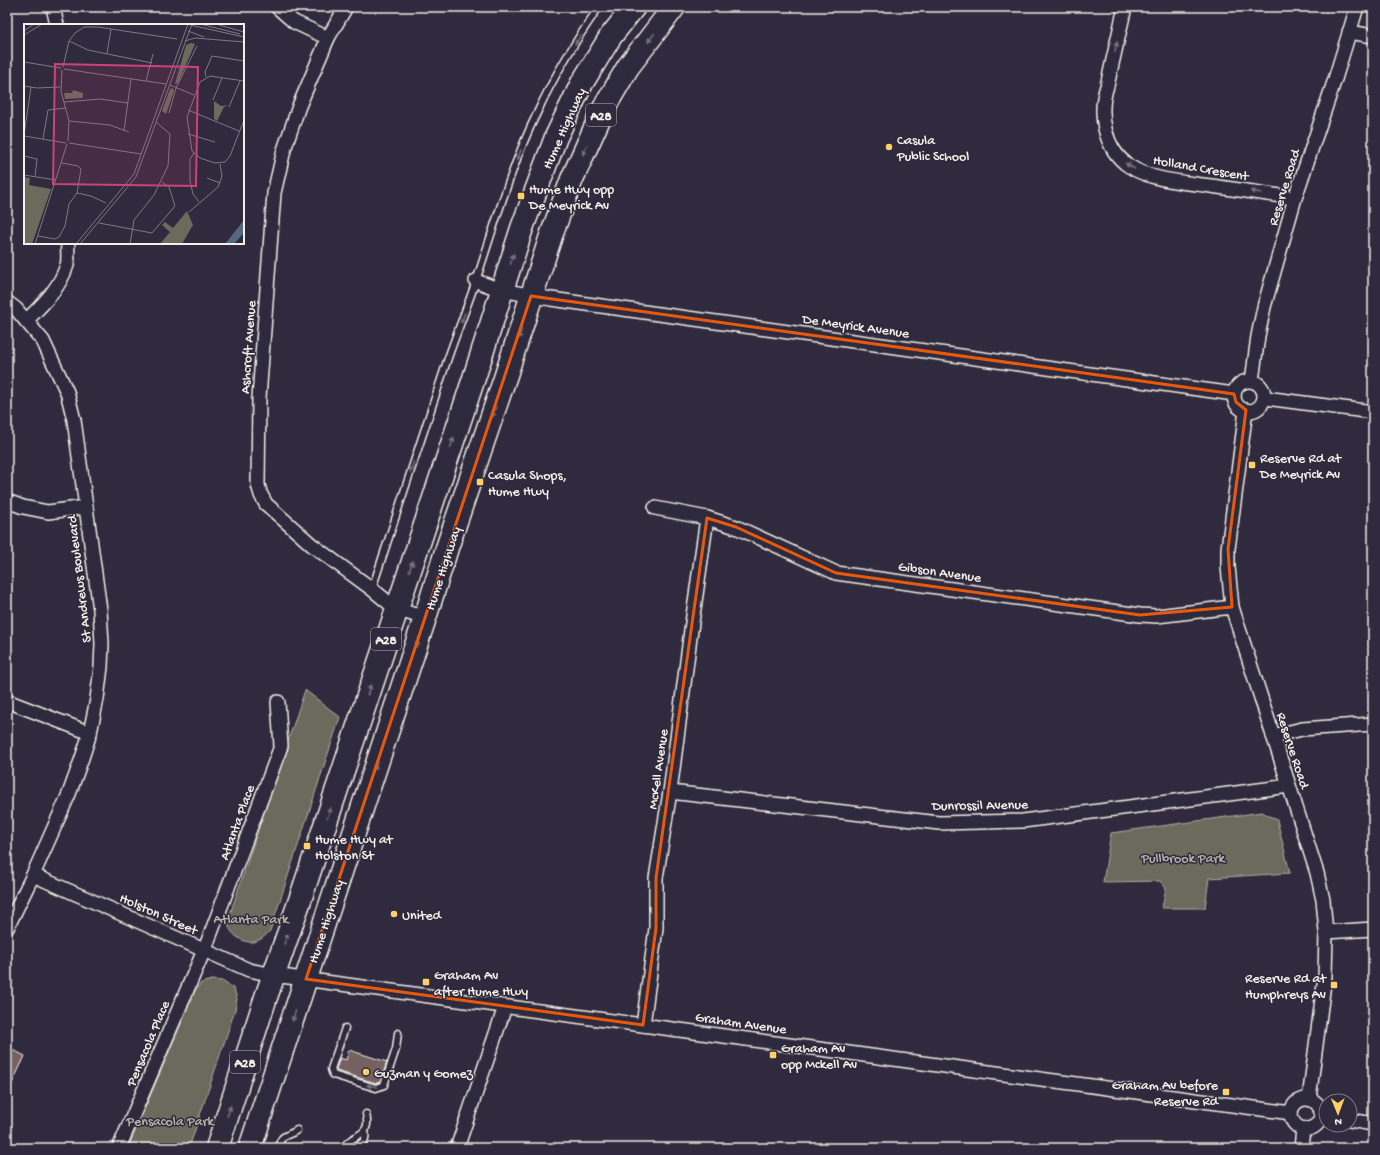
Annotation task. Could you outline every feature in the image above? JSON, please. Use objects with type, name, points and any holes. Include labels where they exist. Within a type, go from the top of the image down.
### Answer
[{"type":"highway","name":"Hume Highway","points":[[217,1148],[396,609],[473,383],[501,290],[522,228],[559,131],[582,83],[611,36],[634,7]]},
{"type":"highway","name":"Hume Highway","points":[[250,1148],[448,545],[506,375],[531,296],[572,179],[604,108],[628,67],[674,7]]},
{"type":"street","points":[[53,7],[57,24]]},
{"type":"street","points":[[277,7],[294,22],[328,38]]},
{"type":"street","name":"Ashcroft Avenue","points":[[346,7],[328,38],[299,106],[284,150],[274,194],[259,398],[258,484],[261,495],[266,504],[312,545],[372,589],[396,609],[425,618]]},
{"type":"street","name":"Holland Crescent","points":[[1126,7],[1104,97],[1104,128],[1117,155],[1128,166],[1145,174],[1170,180],[1295,198]]},
{"type":"street","name":"Reserve Road","points":[[1252,381],[1258,336],[1264,308],[1295,198],[1335,79],[1357,7]]},
{"type":"street","points":[[1349,32],[1373,36]]},
{"type":"street","points":[[26,321],[46,302],[58,287],[67,264],[68,244]]},
{"type":"street","name":"De Meyrick Avenue","points":[[476,281],[501,290],[531,296],[1234,394]]},
{"type":"street","name":"St Andrews Boulevard","points":[[7,302],[16,309],[43,341],[67,392],[74,420],[100,610],[102,644],[102,667],[97,699],[90,733],[82,758],[69,794],[33,875],[7,928]]},
{"type":"street","points":[[1252,381],[1257,382],[1263,388],[1264,398],[1260,406],[1251,411],[1242,409],[1236,402],[1234,394],[1238,385],[1242,382],[1252,381]]},
{"type":"street","points":[[1264,398],[1373,412]]},
{"type":"street","name":"Reserve Road","points":[[1246,410],[1228,549],[1228,567],[1232,608],[1317,873],[1323,900],[1326,932],[1325,976],[1309,1099]]},
{"type":"street","points":[[7,501],[23,507],[48,512],[86,507]]},
{"type":"street","name":"Gibson Avenue","points":[[655,508],[707,518],[736,527],[836,573],[1140,615],[1157,616],[1232,608]]},
{"type":"street","name":"McKell Avenue","points":[[643,1025],[656,928],[656,878],[670,792],[707,518]]},
{"type":"street","points":[[7,701],[90,733]]},
{"type":"street","name":"Atlanta Place","points":[[204,951],[281,746],[278,702]]},
{"type":"street","points":[[1273,736],[1302,729],[1373,724]]},
{"type":"street","name":"Dunrossil Avenue","points":[[670,792],[939,823],[1022,821],[1289,786]]},
{"type":"street","name":"Holston Street","points":[[33,875],[249,970],[306,979]]},
{"type":"street","points":[[1326,932],[1373,929]]},
{"type":"street","name":"Pensacola Place","points":[[119,1148],[204,951]]},
{"type":"street","name":"Graham Avenue","points":[[306,979],[1291,1112]]},
{"type":"street","points":[[457,1148],[505,1007]]},
{"type":"street","points":[[1318,1106],[1309,1099],[1299,1100],[1292,1108],[1291,1112],[1291,1117],[1295,1125],[1303,1129],[1313,1128],[1318,1123]]},
{"type":"street","points":[[1358,1121],[1373,1124]]},
{"type":"street","points":[[1301,1148],[1303,1129]]},
{"type":"lane","points":[[372,589],[448,356],[476,281],[512,172],[536,113],[551,85],[599,7]]},
{"type":"lane","points":[[345,1028],[331,1069],[333,1075],[376,1088],[384,1085],[396,1049],[398,1033]]},
{"type":"lane","points":[[352,1148],[363,1142],[366,1137],[366,1114]]},
{"type":"lane","points":[[278,1148],[280,1141],[284,1136],[297,1130]]},
{"type":"lane","points":[[344,1148],[345,1144],[365,1130]]},
{"type":"highlighted area","points":[[531,296],[1234,394],[1236,402],[1246,410],[1228,549],[1232,607],[1140,615],[836,573],[736,527],[707,518],[656,878],[656,928],[643,1025],[306,979]]},
{"type":"green space","name":"Atlanta Park","points":[[305,690],[340,717],[270,931],[263,938],[250,942],[242,940],[231,931],[228,923],[229,918]]},
{"type":"green space","name":"Pullbrook Park","points":[[1262,812],[1277,820],[1290,873],[1209,878],[1205,908],[1162,908],[1166,888],[1160,881],[1103,882],[1111,833]]},
{"type":"green space","name":"Pensacola Park","points":[[212,980],[222,981],[234,989],[237,999],[235,1010],[189,1148],[128,1148],[195,991],[201,983]]},
{"type":"building","points":[[7,1047],[25,1056],[7,1094]]},
{"type":"building","points":[[349,1050],[387,1062],[380,1082],[376,1083],[337,1071],[336,1069],[340,1058],[346,1060]]},
{"type":"place","name":"Casula Public School","points":[[889,147]]},
{"type":"place","name":"Hume Hwy opp De Meyrick Av","points":[[521,196]]},
{"type":"place","name":"Reserve Rd at De Meyrick Av","points":[[1252,465]]},
{"type":"place","name":"Casula Shops, Hume Hwy","points":[[480,482]]},
{"type":"place","name":"Hume Hwy at Holston St","points":[[307,846]]},
{"type":"place","name":"United","points":[[394,914]]},
{"type":"place","name":"Graham Av after Hume Hwy","points":[[426,982]]},
{"type":"place","name":"Reserve Rd at Humphreys Av","points":[[1334,985]]},
{"type":"place","name":"Graham Av opp Mckell Av","points":[[773,1055]]},
{"type":"place","name":"Guzman y Gomez","points":[[366,1072]]},
{"type":"place","name":"Graham Av before Reserve Rd","points":[[1226,1092]]}]
